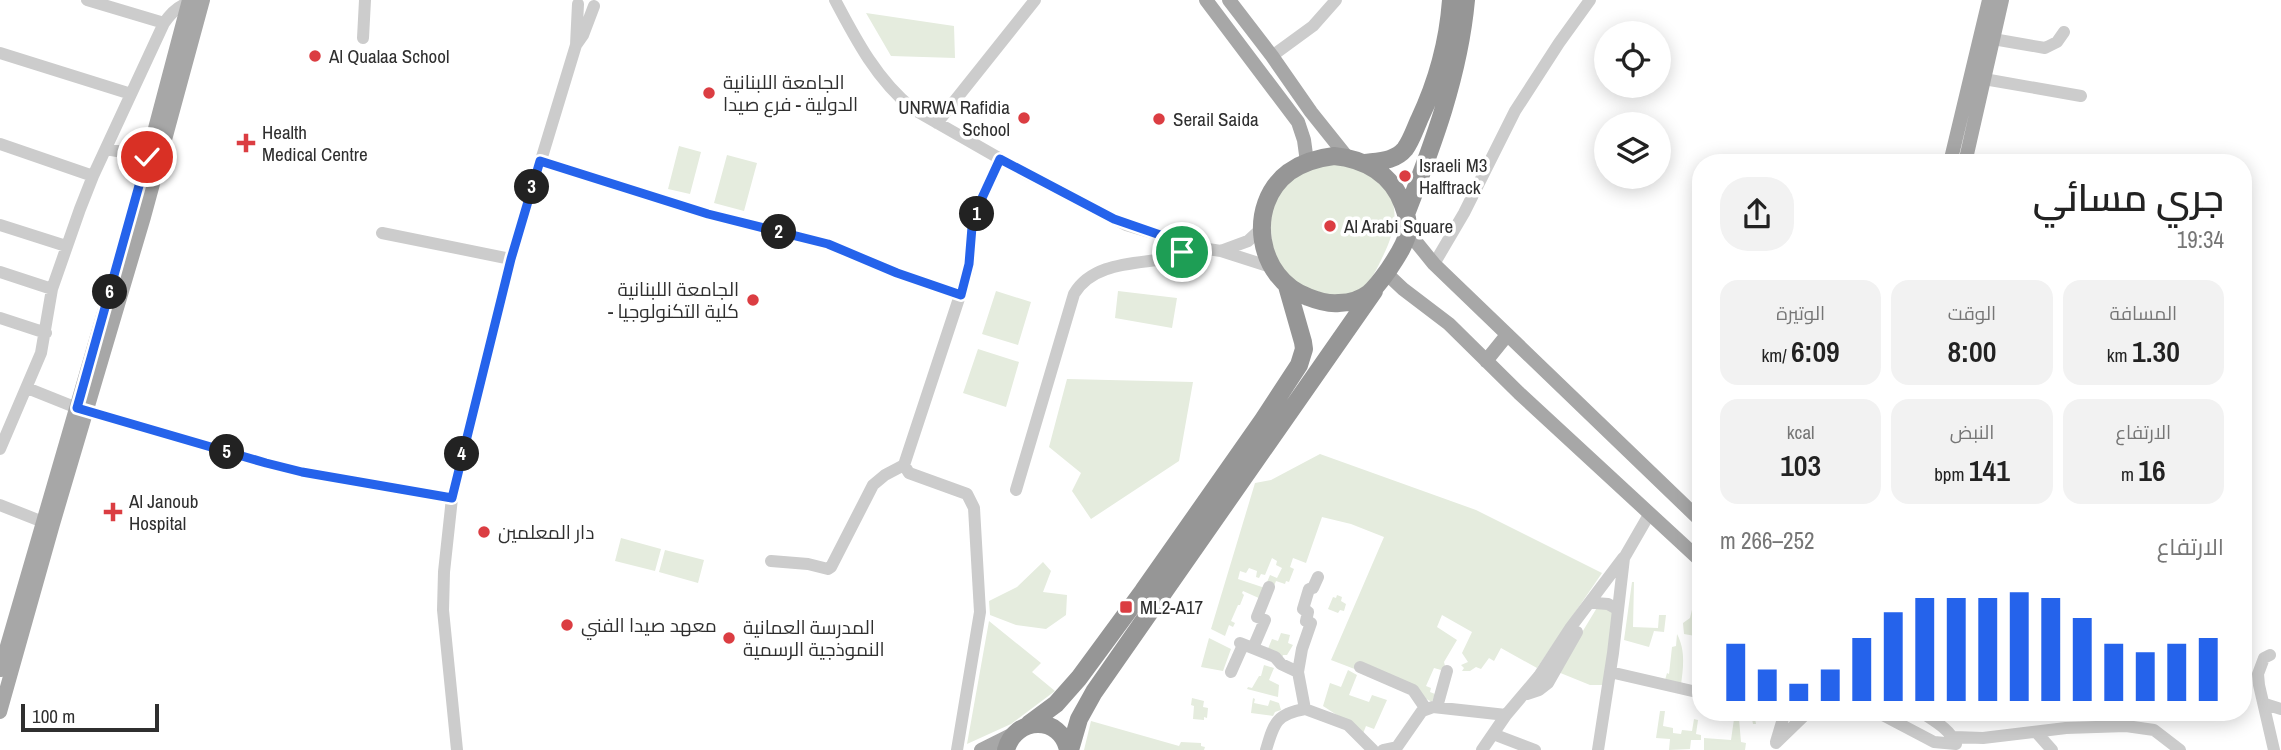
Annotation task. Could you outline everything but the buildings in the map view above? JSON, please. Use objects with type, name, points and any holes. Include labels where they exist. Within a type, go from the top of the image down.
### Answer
[{"type":"highway","points":[[1365,163],[1387,161],[1404,149],[1424,110],[1438,70],[1449,25],[1451,0]]},
{"type":"highway","points":[[1069,750],[1080,719],[1094,692],[1396,258],[1445,110],[1459,57],[1466,0]]},
{"type":"highway","points":[[1404,149],[1408,163],[1419,168],[1425,166]]},
{"type":"highway","points":[[1010,742],[1056,704],[1079,678],[1208,500],[1299,365],[1304,349],[1303,342],[1287,286],[1272,267],[1262,242],[1264,208],[1274,188],[1288,173],[1307,162],[1320,158],[1348,157],[1365,163],[1386,177],[1394,187],[1407,223]]},
{"type":"highway","points":[[1287,286],[1317,300],[1338,304],[1358,300],[1374,291]]},
{"type":"highway","points":[[1029,724],[1048,725],[1056,730],[1063,736],[1069,750]]},
{"type":"main road","points":[[1206,0],[1298,122],[1307,162]]},
{"type":"main road","points":[[1229,0],[1311,112],[1348,157]]},
{"type":"main road","points":[[1959,154],[1989,0]]},
{"type":"main road","points":[[1960,154],[1983,79],[2002,0]]},
{"type":"main road","points":[[0,712],[196,2]]},
{"type":"main road","points":[[1407,223],[1434,264],[1692,512]]},
{"type":"main road","points":[[1386,273],[1449,324],[1692,553]]},
{"type":"main road","points":[[1486,361],[1507,335]]},
{"type":"main road","points":[[0,670],[43,522],[83,409]]},
{"type":"main road","points":[[981,750],[1010,742]]},
{"type":"street","points":[[87,0],[164,23]]},
{"type":"street","points":[[363,38],[366,0]]},
{"type":"street","points":[[835,0],[864,52],[887,84],[913,109],[1114,219],[1188,246],[1221,251],[1272,267]]},
{"type":"street","points":[[937,123],[1035,0]]},
{"type":"street","points":[[1272,56],[1313,26],[1336,0]]},
{"type":"street","points":[[1434,264],[1464,213],[1515,111],[1590,0]]},
{"type":"street","points":[[0,449],[39,360],[52,289],[93,176],[164,23],[174,11],[196,2]]},
{"type":"street","points":[[578,2],[585,8],[596,3]]},
{"type":"street","points":[[457,750],[443,610],[452,498],[511,259],[576,45],[578,2]]},
{"type":"street","points":[[576,45],[596,3]]},
{"type":"street","points":[[1993,39],[2045,48],[2057,42],[2064,32]]},
{"type":"street","points":[[0,52],[131,94]]},
{"type":"street","points":[[1983,79],[2081,96]]},
{"type":"street","points":[[0,144],[93,176]]},
{"type":"street","points":[[106,149],[153,158]]},
{"type":"street","points":[[771,561],[828,569],[831,567],[873,485],[904,465],[961,295],[969,264],[972,227],[1000,159]]},
{"type":"street","points":[[540,161],[708,214],[828,244],[897,273],[961,295]]},
{"type":"street","points":[[0,225],[66,246]]},
{"type":"street","points":[[1221,251],[1248,241],[1261,229]]},
{"type":"street","points":[[382,233],[511,259]]},
{"type":"street","points":[[1016,490],[1074,294],[1085,279],[1100,271],[1164,259],[1182,252],[1188,246]]},
{"type":"street","points":[[0,272],[52,289]]},
{"type":"street","points":[[0,318],[46,333]]},
{"type":"street","points":[[27,388],[83,409],[266,463],[302,472],[452,498]]},
{"type":"street","points":[[904,465],[909,473],[959,489],[967,494],[974,508],[980,611],[957,750]]},
{"type":"street","points":[[0,505],[43,522]]},
{"type":"street","points":[[1525,694],[1548,684],[1650,513]]},
{"type":"street","points":[[1598,750],[1623,558]]},
{"type":"street","points":[[1305,709],[1298,673],[1302,649],[1311,623],[1306,621],[1308,612],[1303,609],[1308,590],[1313,588],[1318,577]]},
{"type":"street","points":[[1482,750],[1571,627],[1608,581]]},
{"type":"street","points":[[1231,672],[1245,645],[1265,620],[1257,617],[1269,587]]},
{"type":"street","points":[[1595,603],[1608,604],[1617,609]]},
{"type":"street","points":[[1245,645],[1275,657],[1281,664],[1298,673]]},
{"type":"street","points":[[2270,655],[2264,658],[2258,674],[2274,750]]},
{"type":"street","points":[[1360,667],[1413,690],[1431,708],[1506,715]]},
{"type":"street","points":[[1383,750],[1402,749],[1414,720],[1431,708],[1447,671]]},
{"type":"street","points":[[1610,672],[1692,691]]},
{"type":"street","points":[[2264,704],[2281,709]]},
{"type":"street","points":[[1266,750],[1272,730],[1286,712],[1305,709],[1348,725],[1373,750]]},
{"type":"street","points":[[1774,746],[1782,721]]},
{"type":"street","points":[[1774,746],[1799,721]]},
{"type":"street","points":[[1893,721],[1936,746],[2036,732],[2085,721]]},
{"type":"street","points":[[1931,721],[1957,744]]},
{"type":"street","points":[[2103,721],[2154,730],[2180,750]]},
{"type":"street","points":[[2036,732],[2053,750]]},
{"type":"street","points":[[1493,734],[1535,750]]},
{"type":"shaded area","points":[[866,13],[954,26],[955,58],[891,56]]},
{"type":"shaded area","points":[[679,146],[701,152],[690,194],[668,189]]},
{"type":"shaded area","points":[[727,155],[757,163],[744,211],[714,203]]},
{"type":"shaded area","points":[[1335,162],[1370,174],[1382,183],[1394,208],[1394,223],[1380,262],[1365,285],[1347,294],[1327,295],[1307,289],[1283,271],[1274,252],[1270,210],[1279,190],[1295,176],[1314,167]]},
{"type":"shaded area","points":[[996,291],[1031,302],[1018,345],[982,334]]},
{"type":"shaded area","points":[[1118,291],[1177,298],[1172,328],[1115,318]]},
{"type":"shaded area","points":[[978,349],[1019,362],[1006,407],[963,393]]},
{"type":"shaded area","points":[[1067,379],[1193,382],[1179,461],[1091,519],[1072,491],[1081,473],[1049,447]]},
{"type":"shaded area","points":[[1320,454],[1476,510],[1602,573],[1537,668],[1501,648],[1494,661],[1489,658],[1481,669],[1476,667],[1470,671],[1462,671],[1464,668],[1461,665],[1468,662],[1462,653],[1472,632],[1442,615],[1437,627],[1457,640],[1444,662],[1445,666],[1441,670],[1434,668],[1426,686],[1435,694],[1432,702],[1407,689],[1331,660],[1384,537],[1351,524],[1322,517],[1306,563],[1293,558],[1290,567],[1294,569],[1289,582],[1286,581],[1285,584],[1276,581],[1274,586],[1267,582],[1270,575],[1277,578],[1282,568],[1276,565],[1277,561],[1272,558],[1265,575],[1261,574],[1259,578],[1256,577],[1257,571],[1249,568],[1246,573],[1240,571],[1238,579],[1265,588],[1261,599],[1243,591],[1240,605],[1231,621],[1235,623],[1233,627],[1229,625],[1225,636],[1211,629],[1255,483],[1271,480]]},
{"type":"shaded area","points":[[621,538],[661,549],[655,571],[615,561]]},
{"type":"shaded area","points":[[665,550],[704,560],[698,583],[659,572]]},
{"type":"shaded area","points":[[1043,562],[1051,571],[1043,592],[1067,595],[1066,615],[1046,629],[1016,625],[990,615],[989,601],[1017,587]]},
{"type":"shaded area","points":[[1632,582],[1633,627],[1658,628],[1659,615],[1666,615],[1664,632],[1654,631],[1649,647],[1624,640]]},
{"type":"shaded area","points":[[1337,595],[1342,597],[1341,601],[1346,604],[1344,611],[1340,610],[1338,613],[1328,609],[1333,597],[1336,598]]},
{"type":"shaded area","points":[[1598,606],[1611,609],[1613,616],[1603,685],[1590,685],[1558,672]]},
{"type":"shaded area","points":[[1692,610],[1692,635],[1684,634],[1683,623],[1690,618]]},
{"type":"shaded area","points":[[989,621],[1041,663],[1032,672],[1055,691],[1011,724],[967,744]]},
{"type":"shaded area","points":[[1281,633],[1290,635],[1288,643],[1293,645],[1287,655],[1283,655],[1281,662],[1267,651],[1272,639],[1278,641]]},
{"type":"shaded area","points":[[1677,634],[1683,653],[1681,685],[1665,680],[1667,673],[1669,674],[1672,647],[1676,646]]},
{"type":"shaded area","points":[[1209,638],[1231,649],[1223,671],[1201,667]]},
{"type":"shaded area","points":[[1264,665],[1274,668],[1269,680],[1279,685],[1278,697],[1247,689],[1252,688],[1261,676]]},
{"type":"shaded area","points":[[1348,670],[1357,675],[1349,695],[1369,702],[1372,695],[1387,700],[1374,729],[1366,726],[1362,736],[1323,706],[1330,683],[1341,687]]},
{"type":"shaded area","points":[[1192,698],[1204,701],[1203,707],[1208,708],[1207,718],[1204,717],[1204,720],[1193,719]]},
{"type":"shaded area","points":[[1253,698],[1254,703],[1268,706],[1270,700],[1279,703],[1281,710],[1273,716],[1251,713]]},
{"type":"shaded area","points":[[1660,711],[1665,711],[1663,726],[1673,728],[1673,733],[1692,731],[1694,721],[1698,721],[1696,734],[1701,735],[1701,740],[1691,740],[1690,749],[1669,750],[1670,739],[1656,738]]},
{"type":"shaded area","points":[[1091,721],[1179,746],[1181,742],[1201,743],[1201,746],[1205,747],[1204,750],[1084,750]]},
{"type":"shaded area","points":[[1734,721],[1739,721],[1741,742],[1746,743],[1745,750],[1704,750],[1704,738],[1731,740]]},
{"type":"place","name":"Al Qualaa School","points":[[315,56]]},
{"type":"place","name":"الجامعة اللبنانية الدولية - فرع صيدا","points":[[709,93]]},
{"type":"place","name":"UNRWA Rafidia School","points":[[1024,118]]},
{"type":"place","name":"Serail Saida","points":[[1159,119]]},
{"type":"place","name":"Health Medical Centre","points":[[246,143]]},
{"type":"place","name":"Israeli M3 Halftrack","points":[[1405,176]]},
{"type":"place","name":"Al Arabi Square","points":[[1330,226]]},
{"type":"place","name":"الجامعة اللبنانية - كلية التكنولوجيا","points":[[753,300]]},
{"type":"place","name":"Al Janoub Hospital","points":[[113,512]]},
{"type":"place","name":"دار المعلمين","points":[[484,532]]},
{"type":"place","name":"ML2-A17","points":[[1126,607]]},
{"type":"place","name":"معهد صيدا الفني","points":[[567,625]]},
{"type":"place","name":"المدرسة العمانية النموذجية الرسمية","points":[[729,638]]},
{"type":"route","points":[[147,157],[77,408],[302,472],[452,498],[511,259],[540,161],[708,214],[828,244],[897,273],[961,295],[968,271],[972,227],[1000,159],[1126,225],[1188,246],[1182,252]]}]
